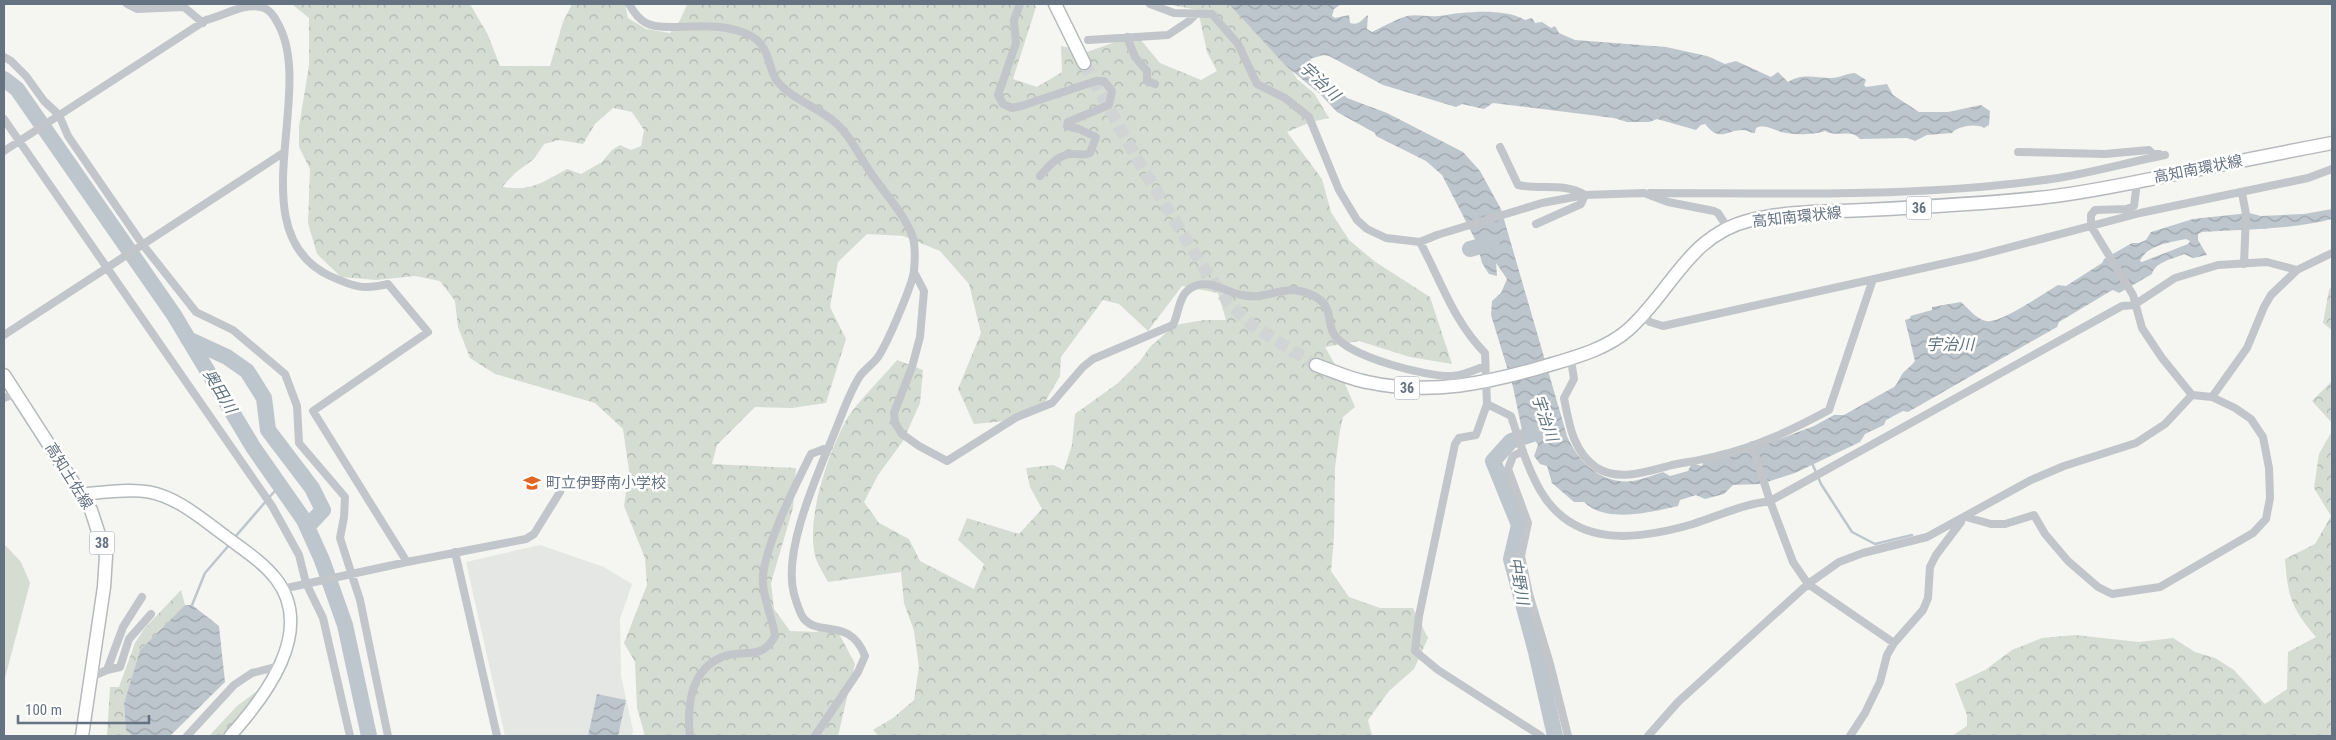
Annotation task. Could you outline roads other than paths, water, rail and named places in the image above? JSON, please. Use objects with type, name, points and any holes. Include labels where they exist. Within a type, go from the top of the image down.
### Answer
[{"type":"main road","points":[[1055,4],[1084,63]]},
{"type":"main road","name":"高知南環状線","points":[[1316,365],[1365,382],[1410,389],[1435,389],[1500,380],[1571,360],[1598,349],[1613,340],[1627,330],[1641,315],[1688,257],[1705,241],[1727,228],[1750,220],[1802,214],[2040,198],[2086,192],[2332,143]]},
{"type":"main road","name":"高知土佐線","points":[[4,375],[10,396],[91,510],[106,556],[104,587],[82,736]]},
{"type":"street","points":[[127,4],[137,9],[184,7],[202,23]]},
{"type":"street","points":[[629,4],[638,17],[647,24],[663,27],[715,26],[737,31],[760,42],[766,50],[776,80],[786,90],[839,125],[900,213],[913,236],[914,272],[899,313],[878,356],[860,377],[829,447],[803,517],[794,550],[791,572],[794,594],[804,619],[817,626],[839,629],[852,636],[863,649],[865,656],[858,672],[815,736]]},
{"type":"street","points":[[1020,4],[1014,20],[1016,44],[998,95],[1003,104],[1012,108],[1021,106],[1096,81],[1104,81],[1112,91],[1109,104],[1068,122],[1067,126],[1079,128],[1096,137],[1090,153],[1086,155],[1071,153],[1059,157],[1040,176]]},
{"type":"street","points":[[1150,4],[1174,13],[1212,14],[1238,44],[1257,84],[1285,98],[1309,117],[1339,190],[1357,220],[1366,229],[1377,235],[1420,242],[1542,203],[1585,195],[1644,192],[1878,193],[1995,185],[2059,177],[2165,155],[2153,154],[2149,150],[2105,154],[2018,152]]},
{"type":"street","points":[[4,151],[202,23],[240,8],[263,7],[273,14],[285,43],[290,77],[283,153],[284,202],[287,224],[298,248],[324,273],[355,287],[372,288],[388,284],[428,332],[313,411],[407,562]]},
{"type":"street","points":[[1088,40],[1168,35],[1196,14]]},
{"type":"street","points":[[1127,38],[1135,57],[1147,71],[1147,81],[1154,84]]},
{"type":"street","points":[[4,57],[11,61],[26,76],[44,101],[59,115],[68,136],[143,245],[196,312],[233,330],[285,374],[297,406],[299,443],[345,497],[344,518],[340,538],[353,573],[388,736]]},
{"type":"street","points":[[4,119],[272,506],[299,555],[306,583],[323,618],[350,736]]},
{"type":"street","points":[[1500,147],[1518,185],[1558,186],[1577,190],[1585,195]]},
{"type":"street","points":[[4,335],[283,153]]},
{"type":"street","points":[[1641,315],[1650,322],[1663,326],[1977,256],[2148,211],[2308,178],[2332,169]]},
{"type":"street","points":[[1966,516],[1991,524],[2005,524],[2034,515],[2045,534],[2068,561],[2104,590],[2118,594],[2160,587],[2253,533],[2266,519],[2270,483],[2263,438],[2251,419],[2235,408],[2212,397],[2192,395],[2162,358],[2142,328],[2134,305],[2133,295],[2091,226],[2091,215],[2095,210],[2102,208],[2127,209],[2134,206],[2137,182]]},
{"type":"street","points":[[1644,192],[1668,202],[1718,212],[1727,228]]},
{"type":"street","points":[[2242,193],[2246,214],[2244,262]]},
{"type":"street","points":[[1536,224],[1581,204],[1585,195]]},
{"type":"street","points":[[1420,242],[1455,314],[1472,340],[1485,353],[1487,404],[1476,436],[1459,438],[1455,444],[1414,652],[1438,670],[1541,736]]},
{"type":"street","points":[[2212,397],[2247,348],[2264,307],[2271,296],[2297,270],[2332,253]]},
{"type":"street","points":[[1487,404],[1511,416],[1523,451],[1540,490],[1550,504],[1571,524],[1597,535],[1620,538],[1636,536],[1693,524],[1746,504],[1769,499],[1811,479],[2122,306],[2134,305],[2175,278],[2218,265],[2244,262],[2267,262],[2297,270]]},
{"type":"street","points":[[914,272],[924,291],[920,337],[912,367],[894,413],[895,423],[902,434],[919,446],[947,461],[1017,417],[1052,403],[1093,359],[1173,325],[1182,300],[1188,290],[1196,286],[1208,284],[1241,295],[1255,296],[1290,289],[1314,296],[1328,311],[1334,335],[1346,346],[1405,370],[1453,376],[1485,366]]},
{"type":"street","points":[[1571,360],[1574,379],[1564,398],[1573,439],[1585,456],[1598,469],[1619,475],[1634,474],[1753,447],[1798,427],[1829,410],[1873,279]]},
{"type":"street","points":[[1648,736],[1678,702],[1808,584],[1849,557],[1927,537],[2031,480],[2064,466],[2136,443],[2165,424],[2192,395]]},
{"type":"street","points":[[690,736],[688,712],[690,696],[701,673],[709,664],[722,657],[761,652],[769,647],[775,636],[763,584],[764,564],[794,486],[811,454],[829,447]]},
{"type":"street","points":[[1753,447],[1769,499],[1795,565],[1808,584],[1894,643]]},
{"type":"street","points":[[1523,451],[1513,456],[1508,469],[1528,523],[1521,556],[1529,594],[1550,664],[1568,736]]},
{"type":"street","points":[[81,494],[142,490],[165,497],[195,514],[259,562],[282,589],[290,608],[286,650],[280,666],[256,707],[230,736]]},
{"type":"street","points":[[282,589],[455,552],[526,539],[534,534],[560,492]]},
{"type":"street","points":[[1850,736],[1865,713],[1880,682],[1887,655],[1894,643],[1923,610],[1928,598],[1930,567],[1943,544],[1966,516]]},
{"type":"street","points":[[455,552],[497,736]]},
{"type":"street","points":[[107,670],[123,627],[142,597]]},
{"type":"street","points":[[91,677],[120,667],[129,638],[151,614]]},
{"type":"street","points":[[187,736],[234,685],[252,673],[280,666]]},
{"type":"water","name":"宇治川","points":[[1229,4],[1341,4],[1334,9],[1332,16],[1335,18],[1349,15],[1350,23],[1356,24],[1368,15],[1367,29],[1372,32],[1407,16],[1441,16],[1477,12],[1511,14],[1525,20],[1532,18],[1535,23],[1542,22],[1551,28],[1555,26],[1559,33],[1575,40],[1666,47],[1707,56],[1725,64],[1736,61],[1771,77],[1778,72],[1788,82],[1804,77],[1834,78],[1855,73],[1866,80],[1864,85],[1866,87],[1887,84],[1893,95],[1919,112],[1948,112],[1981,105],[1990,111],[1989,125],[1984,128],[1981,126],[1967,126],[1952,133],[1927,135],[1915,141],[1907,138],[1860,139],[1853,134],[1835,134],[1825,131],[1811,134],[1791,134],[1764,127],[1756,128],[1755,133],[1743,130],[1719,134],[1710,130],[1705,124],[1696,130],[1657,119],[1649,122],[1627,122],[1614,118],[1493,103],[1484,109],[1462,104],[1456,107],[1383,85],[1329,56],[1323,55],[1310,59],[1323,76],[1347,98],[1387,113],[1463,152],[1480,171],[1501,209],[1567,436],[1578,455],[1592,470],[1611,479],[1622,481],[1633,481],[1663,472],[1670,476],[1688,471],[1692,463],[1702,466],[1705,459],[1780,439],[1814,426],[1834,415],[1844,415],[1894,387],[1902,374],[1915,361],[1905,320],[1911,318],[1910,316],[1932,310],[1932,307],[1961,302],[1982,320],[1993,321],[2022,307],[2058,285],[2066,286],[2102,263],[2104,259],[2132,243],[2146,240],[2151,232],[2193,219],[2249,213],[2261,216],[2304,214],[2332,209],[2332,219],[2284,227],[2202,232],[2198,234],[2198,240],[2207,255],[2193,258],[2184,254],[2170,259],[2157,267],[2152,274],[2119,293],[2113,290],[2109,292],[2059,322],[2057,327],[1908,412],[1903,411],[1886,420],[1884,425],[1865,434],[1860,442],[1795,473],[1761,484],[1733,485],[1724,494],[1705,499],[1696,495],[1680,500],[1678,506],[1642,513],[1616,515],[1593,509],[1584,502],[1574,502],[1552,483],[1547,466],[1540,464],[1534,456],[1538,445],[1535,440],[1524,440],[1513,387],[1491,315],[1492,301],[1501,293],[1507,279],[1496,263],[1497,276],[1489,274],[1482,263],[1477,243],[1442,175],[1426,161],[1376,136],[1375,133],[1337,112],[1320,94],[1285,65]],"holes":[[[2186,239],[2190,241],[2188,244],[2142,262],[2140,261],[2148,251],[2160,245]]]},
{"type":"water","points":[[185,605],[192,605],[219,626],[225,682],[170,736],[133,736],[126,731],[124,703],[140,650]]},
{"type":"water","points":[[597,694],[626,700],[618,736],[588,736]]},
{"type":"waterway","name":"奥田川","points":[[4,79],[17,89],[174,315],[253,447],[304,520],[322,560],[345,625],[369,736]]},
{"type":"waterway","points":[[1470,249],[1492,243]]},
{"type":"waterway","points":[[188,339],[227,357],[247,371],[264,398],[268,430],[312,488],[323,510],[307,527]]},
{"type":"waterway","name":"中野川","points":[[1536,433],[1511,441],[1493,461],[1519,525],[1511,559],[1536,652],[1555,736]]},
{"type":"waterway","points":[[1812,463],[1821,484],[1852,532],[1875,544],[1912,535]]},
{"type":"waterway","points":[[235,537],[280,485]]},
{"type":"waterway","points":[[192,605],[205,573],[230,544]]},
{"type":"tunnel","points":[[1084,63],[1140,164],[1205,270],[1229,303],[1253,326],[1316,365]]},
{"type":"place","name":"町立伊野南小学校","points":[[532,483]]}]
